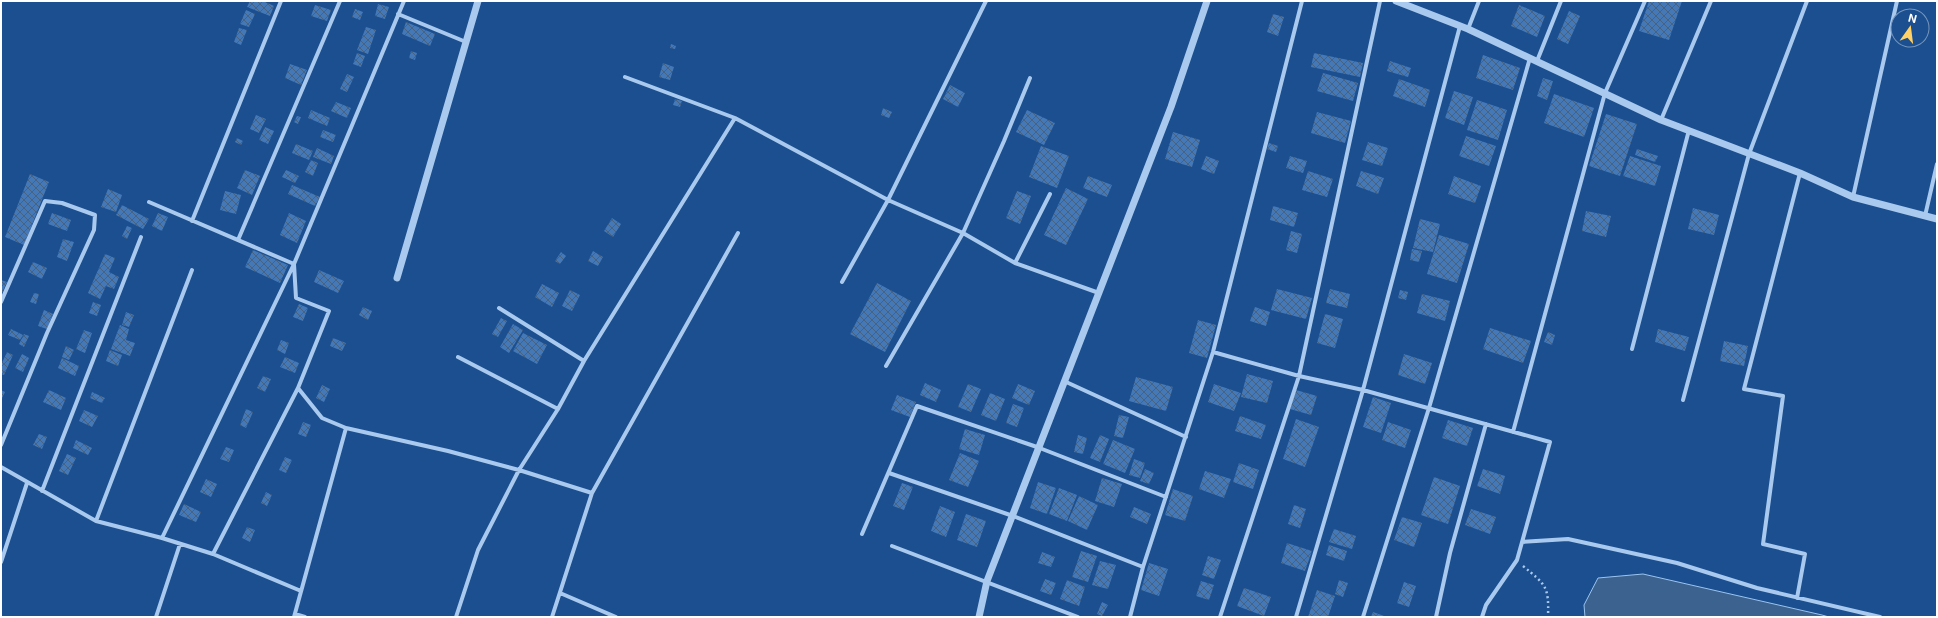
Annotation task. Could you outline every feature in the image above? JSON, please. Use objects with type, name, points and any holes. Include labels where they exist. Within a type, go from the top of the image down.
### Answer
[{"type":"street","points":[[192,221],[281,1]]},
{"type":"street","points":[[238,240],[340,1]]},
{"type":"street","points":[[162,538],[294,264],[404,1]]},
{"type":"street","points":[[397,278],[478,1]]},
{"type":"street","points":[[842,282],[888,200],[986,1]]},
{"type":"street","points":[[979,617],[987,581],[1170,107],[1207,1]]},
{"type":"street","points":[[1130,617],[1143,567],[1186,437],[1212,352],[1302,1]]},
{"type":"street","points":[[1220,617],[1299,376],[1380,1]]},
{"type":"street","points":[[1468,29],[1479,1]]},
{"type":"street","points":[[1537,61],[1561,1]]},
{"type":"street","points":[[1513,432],[1604,93],[1645,1]]},
{"type":"street","points":[[1661,120],[1710,1]]},
{"type":"street","points":[[1683,400],[1749,154],[1807,1]]},
{"type":"street","points":[[1853,198],[1897,1]]},
{"type":"street","points":[[1399,2],[1468,29],[1661,120],[1800,173],[1853,198],[1937,219]]},
{"type":"street","points":[[398,14],[466,42]]},
{"type":"street","points":[[1296,617],[1363,390],[1460,26]]},
{"type":"street","points":[[1363,617],[1429,408],[1530,58]]},
{"type":"street","points":[[625,77],[735,118],[888,200],[963,234],[1015,262],[1099,294]]},
{"type":"street","points":[[886,366],[963,234],[1030,78]]},
{"type":"street","points":[[456,617],[478,550],[519,470],[558,409],[584,361],[735,118]]},
{"type":"street","points":[[1632,349],[1689,130]]},
{"type":"street","points":[[1925,216],[1937,164]]},
{"type":"street","points":[[1797,598],[1805,554],[1763,544],[1783,396],[1744,389],[1800,173]]},
{"type":"street","points":[[1015,262],[1050,194]]},
{"type":"street","points":[[1,302],[45,201],[62,203],[95,215],[94,230],[47,333],[1,445]]},
{"type":"street","points":[[149,202],[294,264]]},
{"type":"street","points":[[552,617],[592,493],[738,233]]},
{"type":"street","points":[[42,491],[141,237]]},
{"type":"street","points":[[213,554],[298,388],[329,311],[296,298],[294,264]]},
{"type":"street","points":[[96,521],[192,270]]},
{"type":"street","points":[[499,308],[584,361]]},
{"type":"street","points":[[1212,352],[1299,376],[1363,390],[1550,442],[1517,560],[1486,605],[1482,617]]},
{"type":"street","points":[[458,356],[558,409]]},
{"type":"street","points":[[1064,381],[1186,437]]},
{"type":"street","points":[[298,388],[322,418],[346,428],[448,451],[519,470],[592,493]]},
{"type":"street","points":[[862,534],[917,406],[1038,447],[1166,497]]},
{"type":"street","points":[[1436,617],[1450,553],[1486,424]]},
{"type":"street","points":[[306,617],[294,615],[346,428]]},
{"type":"street","points":[[1,467],[96,521],[162,538],[213,554],[301,591]]},
{"type":"street","points":[[889,473],[1013,516],[1143,567]]},
{"type":"street","points":[[1,562],[28,483]]},
{"type":"street","points":[[1522,542],[1568,539],[1677,563],[1756,588],[1880,617]]},
{"type":"street","points":[[156,617],[180,544]]},
{"type":"street","points":[[892,546],[1078,617]]},
{"type":"street","points":[[560,593],[609,616],[616,617]]},
{"type":"path","points":[[1517,560],[1544,583],[1548,600],[1548,617]]},
{"type":"water","points":[[1643,574],[1829,617],[1585,617],[1584,605],[1598,578]]},
{"type":"building","points":[[250,1],[263,1],[274,6],[270,16],[247,7]]},
{"type":"building","points":[[1649,1],[1682,1],[1669,40],[1639,31]]},
{"type":"building","points":[[378,4],[389,7],[385,19],[375,16]]},
{"type":"building","points":[[315,5],[331,10],[327,21],[311,16]]},
{"type":"building","points":[[1519,5],[1545,16],[1537,37],[1511,26]]},
{"type":"building","points":[[355,9],[363,12],[360,20],[352,17]]},
{"type":"building","points":[[246,10],[255,14],[249,27],[240,24]]},
{"type":"building","points":[[1569,11],[1580,16],[1568,44],[1557,39]]},
{"type":"building","points":[[1273,14],[1284,17],[1278,36],[1267,32]]},
{"type":"building","points":[[406,22],[435,34],[430,46],[402,34]]},
{"type":"building","points":[[366,27],[376,30],[368,54],[357,50]]},
{"type":"building","points":[[239,28],[247,30],[241,45],[234,42]]},
{"type":"building","points":[[671,44],[676,46],[675,49],[670,48]]},
{"type":"building","points":[[411,51],[417,53],[415,60],[409,58]]},
{"type":"building","points":[[357,53],[365,56],[361,67],[353,64]]},
{"type":"building","points":[[1314,53],[1363,63],[1360,77],[1311,67]]},
{"type":"building","points":[[1483,55],[1520,68],[1513,90],[1476,78]]},
{"type":"building","points":[[1390,61],[1411,68],[1408,77],[1387,71]]},
{"type":"building","points":[[663,63],[674,67],[670,80],[659,77]]},
{"type":"building","points":[[290,64],[307,70],[301,85],[285,78]]},
{"type":"building","points":[[1323,73],[1358,83],[1353,101],[1317,91]]},
{"type":"building","points":[[347,74],[354,77],[347,92],[340,89]]},
{"type":"building","points":[[1543,78],[1553,81],[1547,100],[1537,96]]},
{"type":"building","points":[[1399,79],[1430,90],[1425,107],[1393,96]]},
{"type":"building","points":[[950,85],[965,93],[958,107],[943,99]]},
{"type":"building","points":[[1454,91],[1473,97],[1464,125],[1445,118]]},
{"type":"building","points":[[1554,94],[1594,108],[1584,137],[1544,123]]},
{"type":"building","points":[[675,99],[682,101],[680,107],[673,105]]},
{"type":"building","points":[[1477,100],[1507,110],[1498,140],[1467,130]]},
{"type":"building","points":[[336,102],[351,108],[347,118],[331,111]]},
{"type":"building","points":[[883,108],[892,112],[889,118],[881,115]]},
{"type":"building","points":[[311,110],[330,118],[327,126],[308,118]]},
{"type":"building","points":[[1027,110],[1055,123],[1044,145],[1016,132]]},
{"type":"building","points":[[1317,112],[1351,121],[1345,143],[1311,133]]},
{"type":"building","points":[[1606,114],[1637,124],[1620,176],[1589,166]]},
{"type":"building","points":[[256,115],[266,119],[259,133],[250,129]]},
{"type":"building","points":[[297,116],[301,117],[298,124],[294,122]]},
{"type":"building","points":[[265,127],[274,131],[268,144],[259,140]]},
{"type":"building","points":[[323,130],[336,135],[333,142],[320,137]]},
{"type":"building","points":[[1173,132],[1200,140],[1192,167],[1165,159]]},
{"type":"building","points":[[1466,136],[1496,146],[1489,166],[1459,156]]},
{"type":"building","points":[[237,138],[243,141],[241,145],[235,142]]},
{"type":"building","points":[[1368,142],[1388,148],[1382,166],[1362,160]]},
{"type":"building","points":[[1269,143],[1278,146],[1276,152],[1267,149]]},
{"type":"building","points":[[296,144],[313,151],[309,160],[292,153]]},
{"type":"building","points":[[1041,146],[1069,156],[1057,188],[1029,177]]},
{"type":"building","points":[[317,148],[334,156],[331,164],[313,157]]},
{"type":"building","points":[[1637,149],[1658,156],[1655,162],[1635,155]]},
{"type":"building","points":[[1206,156],[1219,161],[1214,174],[1201,169]]},
{"type":"building","points":[[1290,156],[1307,161],[1303,173],[1286,168]]},
{"type":"building","points":[[1630,156],[1661,166],[1655,186],[1623,176]]},
{"type":"building","points":[[311,160],[318,163],[313,176],[305,172]]},
{"type":"building","points":[[245,170],[260,176],[252,195],[237,188]]},
{"type":"building","points":[[286,170],[299,176],[295,183],[282,177]]},
{"type":"building","points":[[1308,171],[1333,179],[1327,197],[1302,190]]},
{"type":"building","points":[[1361,171],[1384,178],[1378,194],[1356,186]]},
{"type":"building","points":[[30,174],[49,182],[24,245],[5,237]]},
{"type":"building","points":[[1088,176],[1112,185],[1107,197],[1083,188]]},
{"type":"building","points":[[1454,176],[1481,186],[1475,203],[1448,194]]},
{"type":"building","points":[[292,185],[320,197],[315,206],[288,194]]},
{"type":"building","points":[[1066,188],[1088,199],[1066,245],[1044,235]]},
{"type":"building","points":[[108,189],[122,195],[116,212],[101,207]]},
{"type":"building","points":[[225,191],[241,195],[236,214],[220,210]]},
{"type":"building","points":[[1017,191],[1031,196],[1020,224],[1006,218]]},
{"type":"building","points":[[122,205],[149,219],[143,229],[116,215]]},
{"type":"building","points":[[1273,206],[1298,213],[1294,227],[1270,220]]},
{"type":"building","points":[[1693,208],[1719,215],[1714,235],[1688,229]]},
{"type":"building","points":[[1586,211],[1611,216],[1606,237],[1582,231]]},
{"type":"building","points":[[52,213],[71,220],[67,231],[48,224]]},
{"type":"building","points":[[158,213],[168,217],[162,231],[152,226]]},
{"type":"building","points":[[289,213],[306,221],[297,243],[280,235]]},
{"type":"building","points":[[612,218],[621,224],[613,237],[604,231]]},
{"type":"building","points":[[1420,219],[1440,224],[1433,252],[1413,248]]},
{"type":"building","points":[[127,226],[132,228],[127,239],[122,236]]},
{"type":"building","points":[[1291,231],[1302,234],[1297,253],[1286,250]]},
{"type":"building","points":[[1439,235],[1469,244],[1457,283],[1427,274]]},
{"type":"building","points":[[63,239],[74,242],[67,261],[57,257]]},
{"type":"building","points":[[1412,249],[1422,251],[1419,262],[1410,260]]},
{"type":"building","points":[[253,250],[288,265],[280,283],[245,267]]},
{"type":"building","points":[[593,251],[603,257],[598,266],[588,261]]},
{"type":"building","points":[[561,252],[566,256],[560,264],[555,261]]},
{"type":"building","points":[[105,254],[115,258],[109,272],[119,277],[114,289],[106,286],[100,299],[88,293]]},
{"type":"building","points":[[33,262],[47,268],[42,279],[28,272]]},
{"type":"building","points":[[319,270],[344,281],[338,293],[314,282]]},
{"type":"building","points":[[1,280],[7,282],[1,295]]},
{"type":"building","points":[[877,283],[911,301],[885,352],[850,334]]},
{"type":"building","points":[[542,284],[559,293],[552,307],[535,297]]},
{"type":"building","points":[[1277,289],[1312,298],[1306,319],[1271,310]]},
{"type":"building","points":[[1330,289],[1350,294],[1347,308],[1326,303]]},
{"type":"building","points":[[570,290],[580,295],[572,311],[562,306]]},
{"type":"building","points":[[1400,290],[1408,292],[1406,300],[1398,298]]},
{"type":"building","points":[[34,293],[39,294],[36,304],[30,302]]},
{"type":"building","points":[[1422,294],[1450,301],[1445,321],[1417,313]]},
{"type":"building","points":[[93,302],[101,305],[97,316],[89,313]]},
{"type":"building","points":[[299,304],[308,308],[303,321],[293,317]]},
{"type":"building","points":[[363,307],[372,311],[368,320],[359,315]]},
{"type":"building","points":[[1255,307],[1270,312],[1266,326],[1250,321]]},
{"type":"building","points":[[44,310],[53,314],[47,329],[38,326]]},
{"type":"building","points":[[126,312],[134,315],[129,327],[122,325]]},
{"type":"building","points":[[1325,314],[1343,319],[1335,348],[1317,343]]},
{"type":"building","points":[[501,318],[507,321],[498,337],[492,334]]},
{"type":"building","points":[[1198,320],[1216,325],[1207,358],[1189,353]]},
{"type":"building","points":[[513,324],[523,330],[509,353],[500,347]]},
{"type":"building","points":[[120,325],[129,329],[126,340],[135,343],[130,356],[111,349]]},
{"type":"building","points":[[1490,328],[1531,341],[1523,363],[1483,349]]},
{"type":"building","points":[[11,329],[23,335],[20,340],[8,335]]},
{"type":"building","points":[[1658,329],[1689,337],[1685,351],[1655,342]]},
{"type":"building","points":[[84,330],[92,333],[85,353],[76,349]]},
{"type":"building","points":[[1548,332],[1555,335],[1552,345],[1544,342]]},
{"type":"building","points":[[523,333],[547,345],[537,364],[513,351]]},
{"type":"building","points":[[24,334],[29,336],[24,347],[19,344]]},
{"type":"building","points":[[333,338],[346,343],[342,351],[330,346]]},
{"type":"building","points":[[281,340],[289,343],[285,354],[277,350]]},
{"type":"building","points":[[1724,341],[1748,346],[1744,366],[1720,361]]},
{"type":"building","points":[[66,346],[74,350],[69,360],[62,357]]},
{"type":"building","points":[[110,350],[122,355],[118,366],[106,361]]},
{"type":"building","points":[[7,352],[13,355],[4,375],[1,374],[1,365]]},
{"type":"building","points":[[22,354],[29,358],[23,372],[15,368]]},
{"type":"building","points":[[1404,354],[1432,363],[1425,384],[1398,375]]},
{"type":"building","points":[[285,357],[299,363],[295,373],[280,367]]},
{"type":"building","points":[[62,358],[79,366],[75,376],[58,368]]},
{"type":"building","points":[[1247,374],[1273,381],[1267,403],[1241,397]]},
{"type":"building","points":[[263,376],[271,379],[265,392],[257,388]]},
{"type":"building","points":[[1136,377],[1173,387],[1166,411],[1129,401]]},
{"type":"building","points":[[925,383],[941,390],[936,402],[920,395]]},
{"type":"building","points":[[968,384],[981,389],[971,412],[958,407]]},
{"type":"building","points":[[1018,384],[1035,391],[1029,405],[1012,398]]},
{"type":"building","points":[[1214,384],[1241,393],[1234,411],[1208,402]]},
{"type":"building","points":[[322,385],[330,389],[324,402],[316,398]]},
{"type":"building","points":[[1,390],[5,392],[1,401]]},
{"type":"building","points":[[49,390],[66,398],[61,410],[43,402]]},
{"type":"building","points":[[1296,390],[1317,396],[1311,415],[1290,409]]},
{"type":"building","points":[[92,392],[105,398],[102,403],[90,398]]},
{"type":"building","points":[[990,393],[1005,399],[996,421],[981,415]]},
{"type":"building","points":[[897,395],[916,402],[910,417],[891,410]]},
{"type":"building","points":[[1373,397],[1391,403],[1381,433],[1363,427]]},
{"type":"building","points":[[1013,404],[1024,408],[1017,427],[1006,423]]},
{"type":"building","points":[[246,409],[253,412],[246,428],[240,425]]},
{"type":"building","points":[[84,410],[98,416],[92,427],[79,421]]},
{"type":"building","points":[[1119,415],[1129,417],[1123,438],[1114,436]]},
{"type":"building","points":[[1240,416],[1266,425],[1261,439],[1235,431]]},
{"type":"building","points":[[1296,419],[1319,427],[1305,467],[1283,459]]},
{"type":"building","points":[[1448,420],[1473,428],[1467,446],[1442,438]]},
{"type":"building","points":[[303,422],[311,425],[306,437],[298,434]]},
{"type":"building","points":[[1388,422],[1411,430],[1405,448],[1382,440]]},
{"type":"building","points":[[965,429],[985,435],[979,455],[959,449]]},
{"type":"building","points":[[39,434],[47,437],[42,449],[33,445]]},
{"type":"building","points":[[1078,435],[1087,438],[1083,454],[1074,452]]},
{"type":"building","points":[[1100,435],[1109,439],[1100,462],[1090,458]]},
{"type":"building","points":[[76,440],[92,448],[88,455],[73,448]]},
{"type":"building","points":[[1113,440],[1135,449],[1125,473],[1103,464]]},
{"type":"building","points":[[226,447],[234,450],[229,462],[220,459]]},
{"type":"building","points":[[960,453],[979,461],[968,487],[949,480]]},
{"type":"building","points":[[67,454],[76,458],[68,475],[59,471]]},
{"type":"building","points":[[285,457],[292,460],[286,473],[279,470]]},
{"type":"building","points":[[1134,459],[1145,463],[1140,478],[1129,475]]},
{"type":"building","points":[[1239,463],[1259,470],[1253,489],[1233,482]]},
{"type":"building","points":[[1145,469],[1154,473],[1149,484],[1140,481]]},
{"type":"building","points":[[1483,469],[1505,476],[1500,494],[1477,486]]},
{"type":"building","points":[[1205,471],[1231,479],[1224,498],[1199,489]]},
{"type":"building","points":[[1434,477],[1460,486],[1448,524],[1421,515]]},
{"type":"building","points":[[1102,478],[1122,484],[1114,507],[1095,501]]},
{"type":"building","points":[[206,479],[217,484],[211,497],[200,492]]},
{"type":"building","points":[[1038,482],[1056,488],[1047,514],[1030,508]]},
{"type":"building","points":[[902,483],[913,487],[904,510],[893,506]]},
{"type":"building","points":[[1059,488],[1077,495],[1067,521],[1049,514]]},
{"type":"building","points":[[1173,489],[1193,496],[1185,521],[1165,515]]},
{"type":"building","points":[[266,492],[272,495],[267,506],[261,503]]},
{"type":"building","points":[[1079,496],[1098,505],[1087,530],[1068,521]]},
{"type":"building","points":[[184,504],[201,512],[196,522],[179,515]]},
{"type":"building","points":[[1294,505],[1306,509],[1300,528],[1288,524]]},
{"type":"building","points":[[940,506],[955,512],[946,537],[931,531]]},
{"type":"building","points":[[1134,507],[1151,514],[1147,524],[1130,517]]},
{"type":"building","points":[[1471,509],[1496,517],[1490,534],[1465,525]]},
{"type":"building","points":[[966,514],[986,521],[977,547],[957,540]]},
{"type":"building","points":[[1402,517],[1422,523],[1414,547],[1394,540]]},
{"type":"building","points":[[247,527],[255,530],[250,542],[242,538]]},
{"type":"building","points":[[1334,529],[1356,536],[1352,549],[1329,542]]},
{"type":"building","points":[[1287,543],[1312,551],[1305,571],[1281,563]]},
{"type":"building","points":[[1329,545],[1347,551],[1344,561],[1326,555]]},
{"type":"building","points":[[1081,551],[1097,556],[1088,582],[1072,577]]},
{"type":"building","points":[[1042,552],[1055,557],[1051,567],[1038,563]]},
{"type":"building","points":[[1208,556],[1221,560],[1214,579],[1202,575]]},
{"type":"building","points":[[1100,561],[1116,565],[1108,589],[1092,585]]},
{"type":"building","points":[[1149,563],[1168,569],[1159,596],[1141,590]]},
{"type":"building","points":[[1045,579],[1056,583],[1051,595],[1040,591]]},
{"type":"building","points":[[1067,580],[1085,587],[1079,606],[1060,599]]},
{"type":"building","points":[[1339,580],[1348,583],[1343,597],[1335,594]]},
{"type":"building","points":[[1201,581],[1214,585],[1209,600],[1196,596]]},
{"type":"building","points":[[1404,582],[1416,586],[1409,607],[1397,603]]},
{"type":"building","points":[[1244,588],[1271,597],[1264,616],[1237,606]]},
{"type":"building","points":[[1317,590],[1335,596],[1328,617],[1308,617]]},
{"type":"building","points":[[1102,602],[1108,605],[1102,616],[1097,614]]},
{"type":"building","points":[[1373,612],[1387,617],[1371,617]]}]
